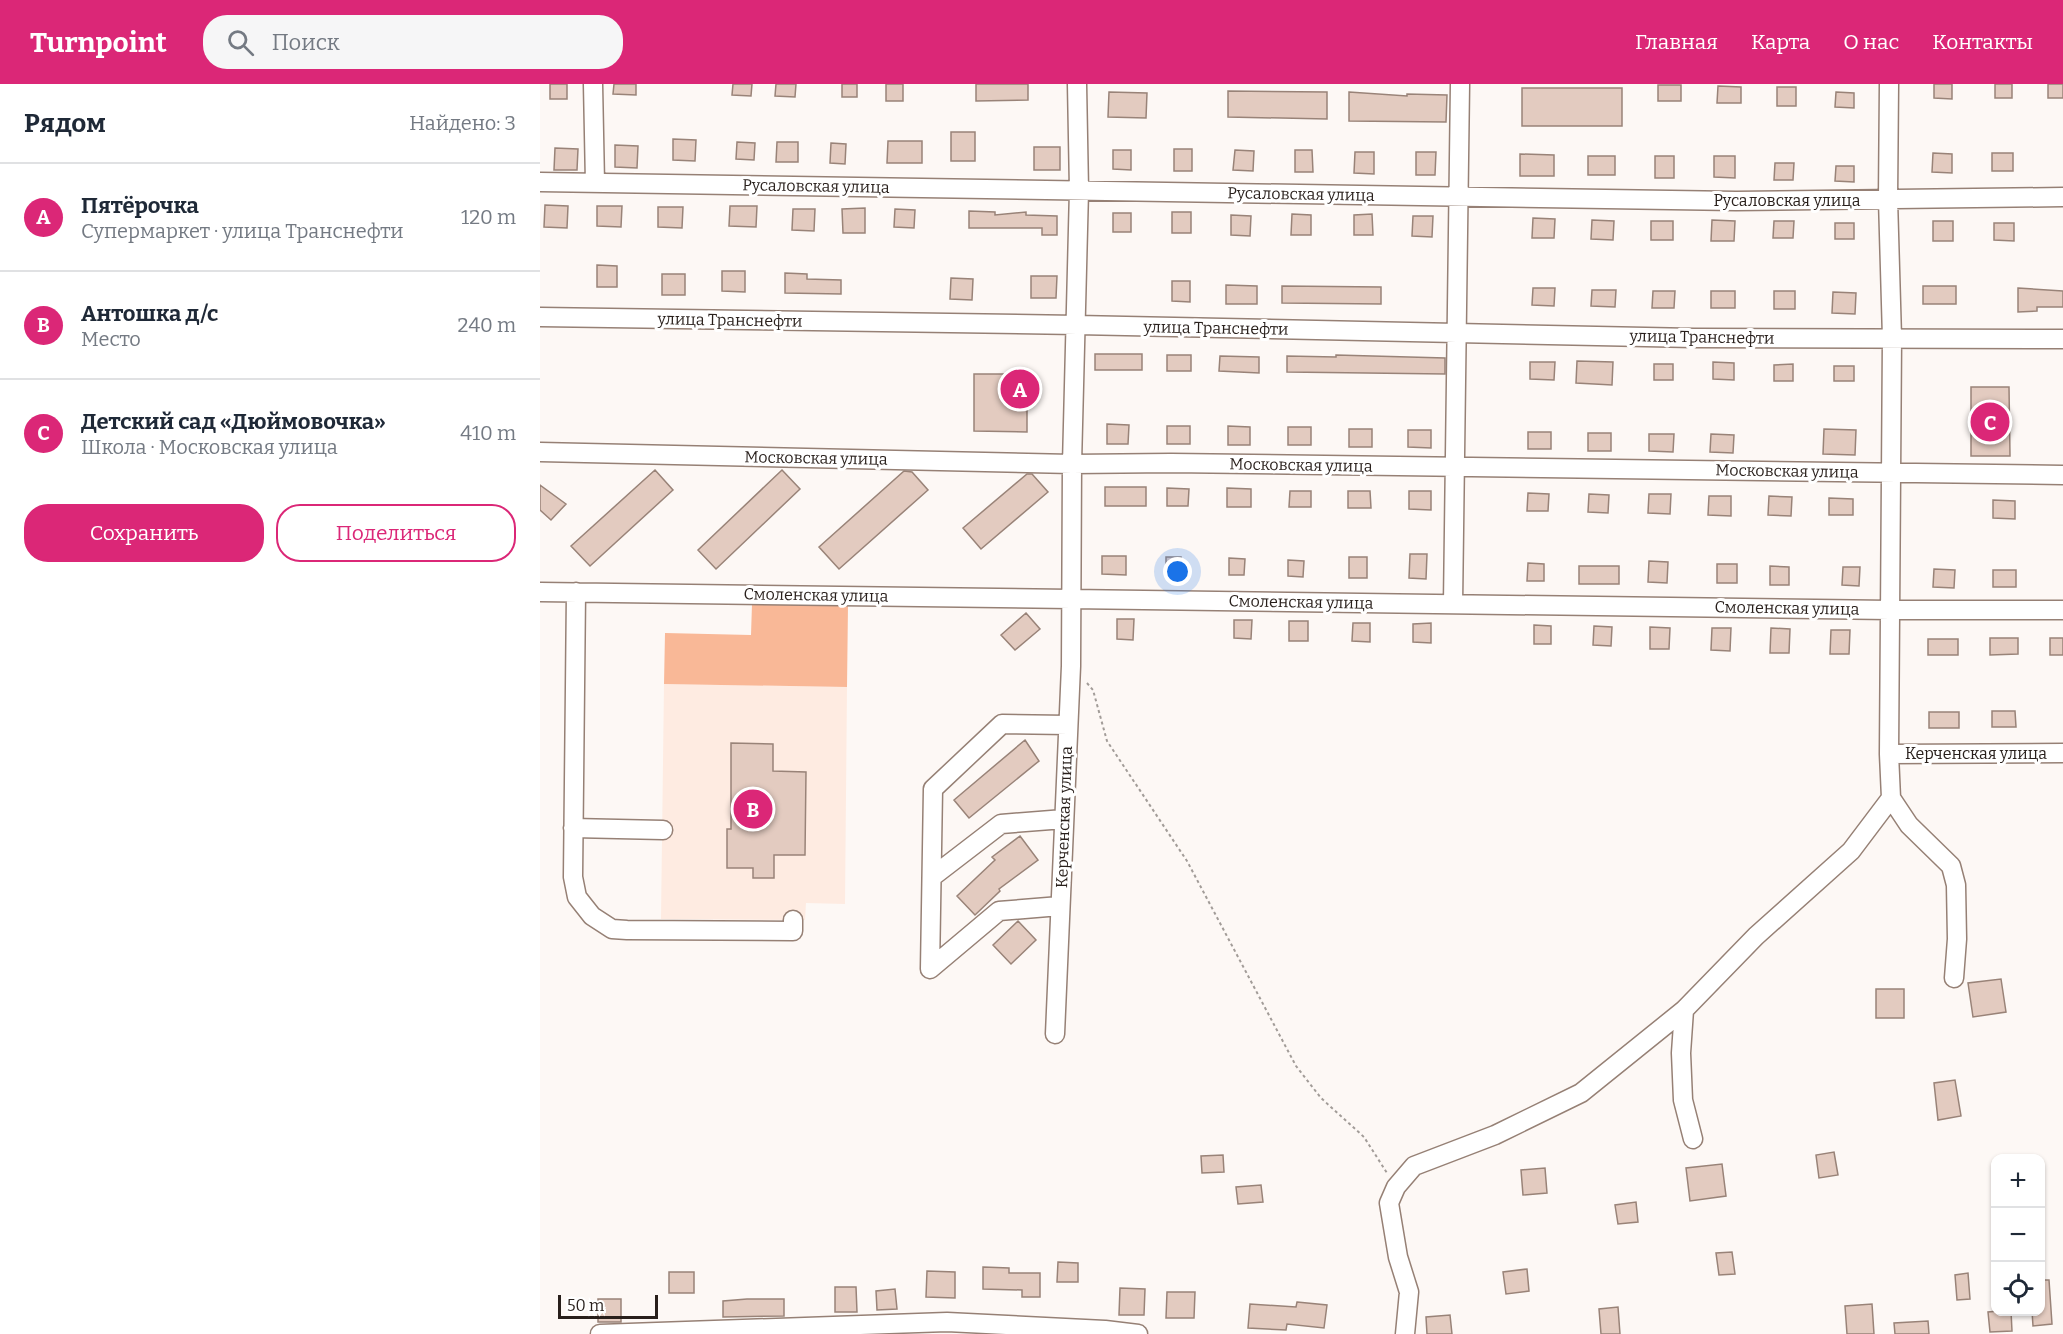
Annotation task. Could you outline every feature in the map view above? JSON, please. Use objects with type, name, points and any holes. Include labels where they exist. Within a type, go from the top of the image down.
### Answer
[{"type":"street","points":[[593,84],[595,183]]},
{"type":"street","name":"Керченская улица","points":[[1055,1035],[1071,666],[1072,464],[1079,190],[1077,84]]},
{"type":"street","points":[[1453,604],[1460,84]]},
{"type":"street","points":[[1889,84],[1888,199],[1892,338],[1889,753],[1891,798],[1909,825],[1951,866],[1956,885],[1957,939],[1954,978]]},
{"type":"street","name":"Русаловская улица","points":[[540,182],[1736,201],[2063,197]]},
{"type":"street","name":"улица Транснефти","points":[[540,317],[1694,338],[2063,339]]},
{"type":"street","name":"Московская улица","points":[[540,452],[1072,464],[2063,475]]},
{"type":"street","name":"Смоленская улица","points":[[540,592],[1890,610],[2063,610]]},
{"type":"street","points":[[576,592],[573,876],[577,897],[592,916],[612,929],[793,931],[793,920]]},
{"type":"street","points":[[1060,906],[999,911],[930,969],[933,789],[1002,724],[1068,725]]},
{"type":"street","name":"Керченская улица","points":[[1889,753],[2063,753]]},
{"type":"street","points":[[1406,1334],[1409,1292],[1398,1257],[1389,1203],[1396,1187],[1414,1166],[1495,1135],[1581,1093],[1684,1010],[1756,936],[1851,851],[1891,798]]},
{"type":"street","points":[[932,877],[1001,824],[1064,819]]},
{"type":"street","points":[[573,828],[663,830]]},
{"type":"street","points":[[1684,1010],[1681,1053],[1683,1100],[1693,1139]]},
{"type":"street","points":[[600,1334],[947,1322],[1106,1330],[1138,1334]]},
{"type":"path","points":[[1071,666],[1093,690],[1107,741],[1186,861],[1296,1066],[1321,1098],[1364,1137],[1396,1187]]},
{"type":"shaded area","points":[[752,604],[848,605],[847,687],[664,684],[665,633],[751,635]]},
{"type":"shaded area","points":[[664,684],[847,687],[845,904],[806,903],[805,920],[661,919]]},
{"type":"building","points":[[550,84],[567,84],[567,99],[550,99]]},
{"type":"building","points":[[614,84],[636,84],[636,95],[613,94]]},
{"type":"building","points":[[733,84],[752,84],[751,96],[732,95]]},
{"type":"building","points":[[776,84],[796,84],[795,97],[775,96]]},
{"type":"building","points":[[842,84],[857,84],[857,97],[842,97]]},
{"type":"building","points":[[886,84],[903,84],[903,101],[886,101]]},
{"type":"building","points":[[976,84],[1028,84],[1028,100],[976,101]]},
{"type":"building","points":[[1934,84],[1952,84],[1952,99],[1934,98]]},
{"type":"building","points":[[1995,84],[2012,84],[2012,98],[1995,98]]},
{"type":"building","points":[[2048,84],[2063,84],[2063,98],[2048,98]]},
{"type":"building","points":[[1658,85],[1681,85],[1681,101],[1658,101]]},
{"type":"building","points":[[1718,86],[1741,87],[1741,103],[1717,103]]},
{"type":"building","points":[[1777,87],[1796,87],[1796,106],[1777,106]]},
{"type":"building","points":[[1522,88],[1622,88],[1622,126],[1522,126]]},
{"type":"building","points":[[1228,91],[1327,92],[1327,119],[1228,117]]},
{"type":"building","points":[[1109,92],[1147,93],[1146,118],[1108,117]]},
{"type":"building","points":[[1349,92],[1407,96],[1407,94],[1447,95],[1446,122],[1349,121]]},
{"type":"building","points":[[1836,92],[1854,93],[1854,108],[1835,107]]},
{"type":"building","points":[[951,132],[975,132],[975,161],[951,161]]},
{"type":"building","points":[[673,139],[696,140],[695,161],[673,160]]},
{"type":"building","points":[[888,141],[922,141],[922,163],[887,163]]},
{"type":"building","points":[[737,142],[755,143],[754,160],[736,159]]},
{"type":"building","points":[[777,142],[798,142],[798,162],[776,162]]},
{"type":"building","points":[[831,143],[846,144],[845,164],[830,163]]},
{"type":"building","points":[[615,145],[638,146],[637,168],[615,167]]},
{"type":"building","points":[[1034,147],[1060,147],[1060,170],[1034,170]]},
{"type":"building","points":[[555,148],[578,149],[577,170],[554,170]]},
{"type":"building","points":[[1174,149],[1192,149],[1192,171],[1174,171]]},
{"type":"building","points":[[1113,150],[1131,150],[1131,170],[1113,169]]},
{"type":"building","points":[[1235,150],[1254,151],[1253,171],[1233,170]]},
{"type":"building","points":[[1295,150],[1312,150],[1313,172],[1295,172]]},
{"type":"building","points":[[1355,152],[1374,152],[1374,174],[1354,173]]},
{"type":"building","points":[[1416,152],[1436,152],[1435,175],[1416,175]]},
{"type":"building","points":[[1933,153],[1952,154],[1952,173],[1932,172]]},
{"type":"building","points":[[1992,153],[2013,153],[2013,171],[1992,171]]},
{"type":"building","points":[[1520,154],[1554,155],[1554,176],[1520,176]]},
{"type":"building","points":[[1588,156],[1615,156],[1615,175],[1588,175]]},
{"type":"building","points":[[1655,156],[1674,156],[1674,178],[1655,178]]},
{"type":"building","points":[[1714,156],[1735,156],[1735,178],[1714,177]]},
{"type":"building","points":[[1775,163],[1794,163],[1793,180],[1774,180]]},
{"type":"building","points":[[1836,166],[1854,166],[1854,182],[1835,181]]},
{"type":"building","points":[[545,205],[568,206],[567,228],[544,227]]},
{"type":"building","points":[[597,206],[622,206],[621,227],[597,226]]},
{"type":"building","points":[[730,206],[757,206],[756,227],[729,226]]},
{"type":"building","points":[[658,207],[683,207],[682,228],[658,227]]},
{"type":"building","points":[[865,208],[865,233],[843,233],[842,209]]},
{"type":"building","points":[[793,209],[815,209],[814,231],[792,230]]},
{"type":"building","points":[[895,209],[915,210],[914,228],[894,227]]},
{"type":"building","points":[[969,211],[995,212],[995,215],[1026,212],[1026,215],[1057,216],[1057,235],[1042,235],[1042,228],[969,228]]},
{"type":"building","points":[[1172,212],[1191,212],[1191,233],[1172,233]]},
{"type":"building","points":[[1113,213],[1131,213],[1131,232],[1113,232]]},
{"type":"building","points":[[1292,214],[1311,215],[1311,235],[1291,235]]},
{"type":"building","points":[[1372,214],[1373,235],[1354,235],[1354,215]]},
{"type":"building","points":[[1231,215],[1251,216],[1250,236],[1231,235]]},
{"type":"building","points":[[1413,216],[1433,216],[1432,237],[1412,236]]},
{"type":"building","points":[[1533,218],[1555,219],[1554,238],[1532,238]]},
{"type":"building","points":[[1592,220],[1614,221],[1613,240],[1591,239]]},
{"type":"building","points":[[1712,220],[1735,221],[1734,241],[1711,241]]},
{"type":"building","points":[[1651,221],[1673,221],[1673,240],[1651,240]]},
{"type":"building","points":[[1774,221],[1794,221],[1793,238],[1773,238]]},
{"type":"building","points":[[1933,221],[1953,221],[1953,241],[1933,241]]},
{"type":"building","points":[[1835,223],[1854,223],[1854,239],[1835,239]]},
{"type":"building","points":[[1994,223],[2014,223],[2014,241],[1994,240]]},
{"type":"building","points":[[597,265],[617,266],[617,287],[597,287]]},
{"type":"building","points":[[722,271],[745,271],[745,292],[722,291]]},
{"type":"building","points":[[785,273],[807,274],[807,279],[841,280],[841,294],[785,293]]},
{"type":"building","points":[[662,274],[685,274],[685,295],[662,295]]},
{"type":"building","points":[[1031,276],[1057,276],[1056,298],[1031,298]]},
{"type":"building","points":[[951,278],[973,279],[972,300],[950,299]]},
{"type":"building","points":[[1172,281],[1190,281],[1190,302],[1172,301]]},
{"type":"building","points":[[1226,285],[1257,286],[1257,304],[1226,304]]},
{"type":"building","points":[[1282,286],[1381,287],[1381,304],[1282,303]]},
{"type":"building","points":[[1923,286],[1956,286],[1956,304],[1923,304]]},
{"type":"building","points":[[1533,288],[1555,288],[1554,306],[1532,305]]},
{"type":"building","points":[[2018,288],[2063,291],[2063,307],[2037,307],[2037,311],[2018,312]]},
{"type":"building","points":[[1592,290],[1616,290],[1615,307],[1591,306]]},
{"type":"building","points":[[1653,291],[1675,291],[1674,308],[1652,308]]},
{"type":"building","points":[[1711,291],[1735,291],[1735,308],[1711,308]]},
{"type":"building","points":[[1774,291],[1795,291],[1795,309],[1774,309]]},
{"type":"building","points":[[1833,292],[1856,293],[1855,314],[1832,313]]},
{"type":"building","points":[[1095,354],[1142,354],[1142,370],[1095,370]]},
{"type":"building","points":[[1167,355],[1191,355],[1191,371],[1167,371]]},
{"type":"building","points":[[1336,355],[1445,358],[1445,374],[1287,372],[1287,356],[1336,357]]},
{"type":"building","points":[[1220,356],[1259,357],[1259,373],[1219,371]]},
{"type":"building","points":[[1577,361],[1613,362],[1612,385],[1576,383]]},
{"type":"building","points":[[1530,362],[1555,362],[1554,380],[1530,379]]},
{"type":"building","points":[[1713,362],[1734,363],[1734,380],[1713,379]]},
{"type":"building","points":[[1654,364],[1673,364],[1673,380],[1654,380]]},
{"type":"building","points":[[1793,364],[1793,381],[1774,381],[1774,365]]},
{"type":"building","points":[[1834,366],[1854,366],[1854,381],[1834,381]]},
{"type":"building","points":[[974,374],[1027,374],[1027,432],[974,431]]},
{"type":"building","points":[[1971,387],[2009,387],[2010,456],[1971,456]]},
{"type":"building","points":[[1107,424],[1129,425],[1128,444],[1107,444]]},
{"type":"building","points":[[1167,426],[1190,426],[1190,444],[1167,444]]},
{"type":"building","points":[[1228,426],[1250,427],[1250,445],[1228,445]]},
{"type":"building","points":[[1288,427],[1311,427],[1311,445],[1288,445]]},
{"type":"building","points":[[1349,429],[1372,429],[1372,447],[1349,447]]},
{"type":"building","points":[[1824,429],[1856,430],[1855,455],[1823,454]]},
{"type":"building","points":[[1408,430],[1431,430],[1431,448],[1408,447]]},
{"type":"building","points":[[1528,432],[1551,432],[1551,449],[1528,449]]},
{"type":"building","points":[[1588,433],[1611,433],[1611,451],[1588,451]]},
{"type":"building","points":[[1649,434],[1674,434],[1673,452],[1649,451]]},
{"type":"building","points":[[1711,434],[1734,435],[1733,453],[1710,452]]},
{"type":"building","points":[[655,470],[673,490],[590,566],[571,546]]},
{"type":"building","points":[[782,470],[800,489],[716,569],[698,550]]},
{"type":"building","points":[[904,471],[912,472],[928,490],[839,569],[819,547]]},
{"type":"building","points":[[1027,474],[1032,474],[1048,492],[981,549],[963,528]]},
{"type":"building","points":[[540,485],[566,504],[551,520],[540,510]]},
{"type":"building","points":[[1105,487],[1146,487],[1146,506],[1105,506]]},
{"type":"building","points":[[1167,488],[1189,489],[1188,506],[1167,506]]},
{"type":"building","points":[[1227,488],[1251,489],[1251,507],[1227,507]]},
{"type":"building","points":[[1290,491],[1311,491],[1311,507],[1289,507]]},
{"type":"building","points":[[1348,491],[1370,491],[1371,508],[1348,508]]},
{"type":"building","points":[[1409,491],[1431,491],[1431,510],[1409,509]]},
{"type":"building","points":[[1528,493],[1549,494],[1548,511],[1527,511]]},
{"type":"building","points":[[1589,494],[1609,495],[1608,513],[1588,512]]},
{"type":"building","points":[[1649,494],[1671,494],[1670,514],[1648,513]]},
{"type":"building","points":[[1709,496],[1731,496],[1731,516],[1708,515]]},
{"type":"building","points":[[1769,496],[1792,497],[1791,516],[1768,515]]},
{"type":"building","points":[[1829,498],[1853,499],[1853,515],[1829,515]]},
{"type":"building","points":[[1993,500],[2015,501],[2015,519],[1993,518]]},
{"type":"building","points":[[1410,554],[1427,554],[1426,579],[1409,578]]},
{"type":"building","points":[[1102,556],[1126,556],[1126,575],[1102,574]]},
{"type":"building","points":[[1166,557],[1181,557],[1180,575],[1166,575]]},
{"type":"building","points":[[1349,557],[1367,557],[1367,578],[1349,578]]},
{"type":"building","points":[[1229,558],[1245,559],[1244,575],[1229,575]]},
{"type":"building","points":[[1288,560],[1304,561],[1303,577],[1288,576]]},
{"type":"building","points":[[1649,561],[1668,562],[1667,583],[1648,582]]},
{"type":"building","points":[[1528,563],[1544,564],[1544,581],[1527,581]]},
{"type":"building","points":[[1717,564],[1737,564],[1737,583],[1717,583]]},
{"type":"building","points":[[1579,566],[1619,566],[1619,584],[1579,584]]},
{"type":"building","points":[[1770,566],[1789,567],[1789,585],[1770,585]]},
{"type":"building","points":[[1843,567],[1860,567],[1859,586],[1842,585]]},
{"type":"building","points":[[1934,569],[1955,570],[1954,588],[1933,587]]},
{"type":"building","points":[[1993,570],[2016,570],[2016,587],[1993,587]]},
{"type":"building","points":[[1026,613],[1040,629],[1015,650],[1001,635]]},
{"type":"building","points":[[1117,619],[1134,619],[1133,640],[1117,639]]},
{"type":"building","points":[[1234,620],[1252,620],[1251,639],[1234,638]]},
{"type":"building","points":[[1289,621],[1308,621],[1308,641],[1289,641]]},
{"type":"building","points":[[1353,623],[1370,623],[1370,642],[1352,641]]},
{"type":"building","points":[[1431,623],[1431,643],[1413,642],[1413,624]]},
{"type":"building","points":[[1534,625],[1551,626],[1551,644],[1534,644]]},
{"type":"building","points":[[1594,626],[1612,627],[1611,646],[1593,645]]},
{"type":"building","points":[[1650,627],[1670,628],[1669,649],[1650,649]]},
{"type":"building","points":[[1712,628],[1731,628],[1730,651],[1711,650]]},
{"type":"building","points":[[1771,628],[1790,629],[1789,653],[1770,653]]},
{"type":"building","points":[[1831,630],[1850,630],[1849,654],[1830,654]]},
{"type":"building","points":[[1990,638],[2018,638],[2018,654],[1990,655]]},
{"type":"building","points":[[2050,638],[2063,638],[2063,655],[2050,655]]},
{"type":"building","points":[[1928,639],[1958,639],[1958,655],[1928,655]]},
{"type":"building","points":[[1992,711],[2015,711],[2016,727],[1992,727]]},
{"type":"building","points":[[1929,712],[1959,712],[1959,728],[1929,728]]},
{"type":"building","points":[[1025,740],[1039,761],[969,818],[954,800]]},
{"type":"building","points":[[731,743],[773,744],[773,771],[806,772],[805,855],[774,855],[774,878],[753,878],[753,868],[727,868],[727,829],[731,829]]},
{"type":"building","points":[[1020,836],[1038,860],[999,889],[1000,891],[975,915],[957,896],[995,860],[992,857]]},
{"type":"building","points":[[1018,921],[1036,940],[1011,964],[993,945]]},
{"type":"building","points":[[2001,979],[2006,1012],[1973,1017],[1968,983]]},
{"type":"building","points":[[1876,989],[1904,989],[1904,1018],[1876,1018]]},
{"type":"building","points":[[1955,1080],[1961,1116],[1938,1120],[1934,1083]]},
{"type":"building","points":[[1834,1152],[1838,1175],[1819,1178],[1816,1155]]},
{"type":"building","points":[[1223,1155],[1224,1172],[1202,1173],[1201,1156]]},
{"type":"building","points":[[1722,1164],[1726,1196],[1690,1201],[1686,1168]]},
{"type":"building","points":[[1545,1168],[1547,1193],[1523,1195],[1521,1170]]},
{"type":"building","points":[[1261,1185],[1263,1202],[1238,1204],[1236,1187]]},
{"type":"building","points":[[1636,1202],[1638,1222],[1618,1224],[1615,1205]]},
{"type":"building","points":[[1732,1252],[1735,1274],[1719,1275],[1716,1253]]},
{"type":"building","points":[[1058,1262],[1078,1263],[1078,1282],[1057,1282]]},
{"type":"building","points":[[983,1267],[1009,1268],[1009,1273],[1040,1273],[1040,1297],[1022,1297],[1022,1290],[983,1289]]},
{"type":"building","points":[[1527,1269],[1529,1291],[1506,1294],[1503,1272]]},
{"type":"building","points":[[927,1271],[955,1272],[955,1298],[926,1297]]},
{"type":"building","points":[[669,1272],[694,1272],[694,1293],[669,1293]]},
{"type":"building","points":[[1968,1273],[1970,1299],[1957,1300],[1955,1275]]},
{"type":"building","points":[[2045,1280],[2049,1280],[2052,1324],[2033,1326],[2032,1316],[2045,1316]]},
{"type":"building","points":[[835,1287],[856,1287],[857,1312],[835,1312]]},
{"type":"building","points":[[1120,1288],[1145,1289],[1144,1315],[1119,1315]]},
{"type":"building","points":[[895,1289],[897,1309],[877,1310],[876,1291]]},
{"type":"building","points":[[1167,1292],[1195,1292],[1194,1318],[1166,1318]]},
{"type":"building","points":[[598,1299],[621,1299],[621,1322],[598,1322]]},
{"type":"building","points":[[784,1299],[784,1316],[723,1317],[723,1301]]},
{"type":"building","points":[[1297,1302],[1327,1305],[1324,1328],[1287,1324],[1286,1330],[1248,1328],[1250,1304],[1296,1307]]},
{"type":"building","points":[[1872,1304],[1874,1334],[1847,1334],[1845,1306]]},
{"type":"building","points":[[1618,1307],[1620,1334],[1601,1334],[1599,1309]]},
{"type":"building","points":[[1988,1312],[1991,1312],[1991,1316],[2011,1316],[2012,1331],[1990,1332]]},
{"type":"building","points":[[1450,1315],[1452,1334],[1427,1334],[1426,1317]]},
{"type":"building","points":[[1928,1321],[1929,1334],[1895,1334],[1894,1323]]},
{"type":"place","name":"Пятёрочка","points":[[1020,389]]},
{"type":"place","name":"Детский сад «Дюймовочка»","points":[[1990,422]]},
{"type":"place","name":"Антошка д/с","points":[[753,809]]}]
